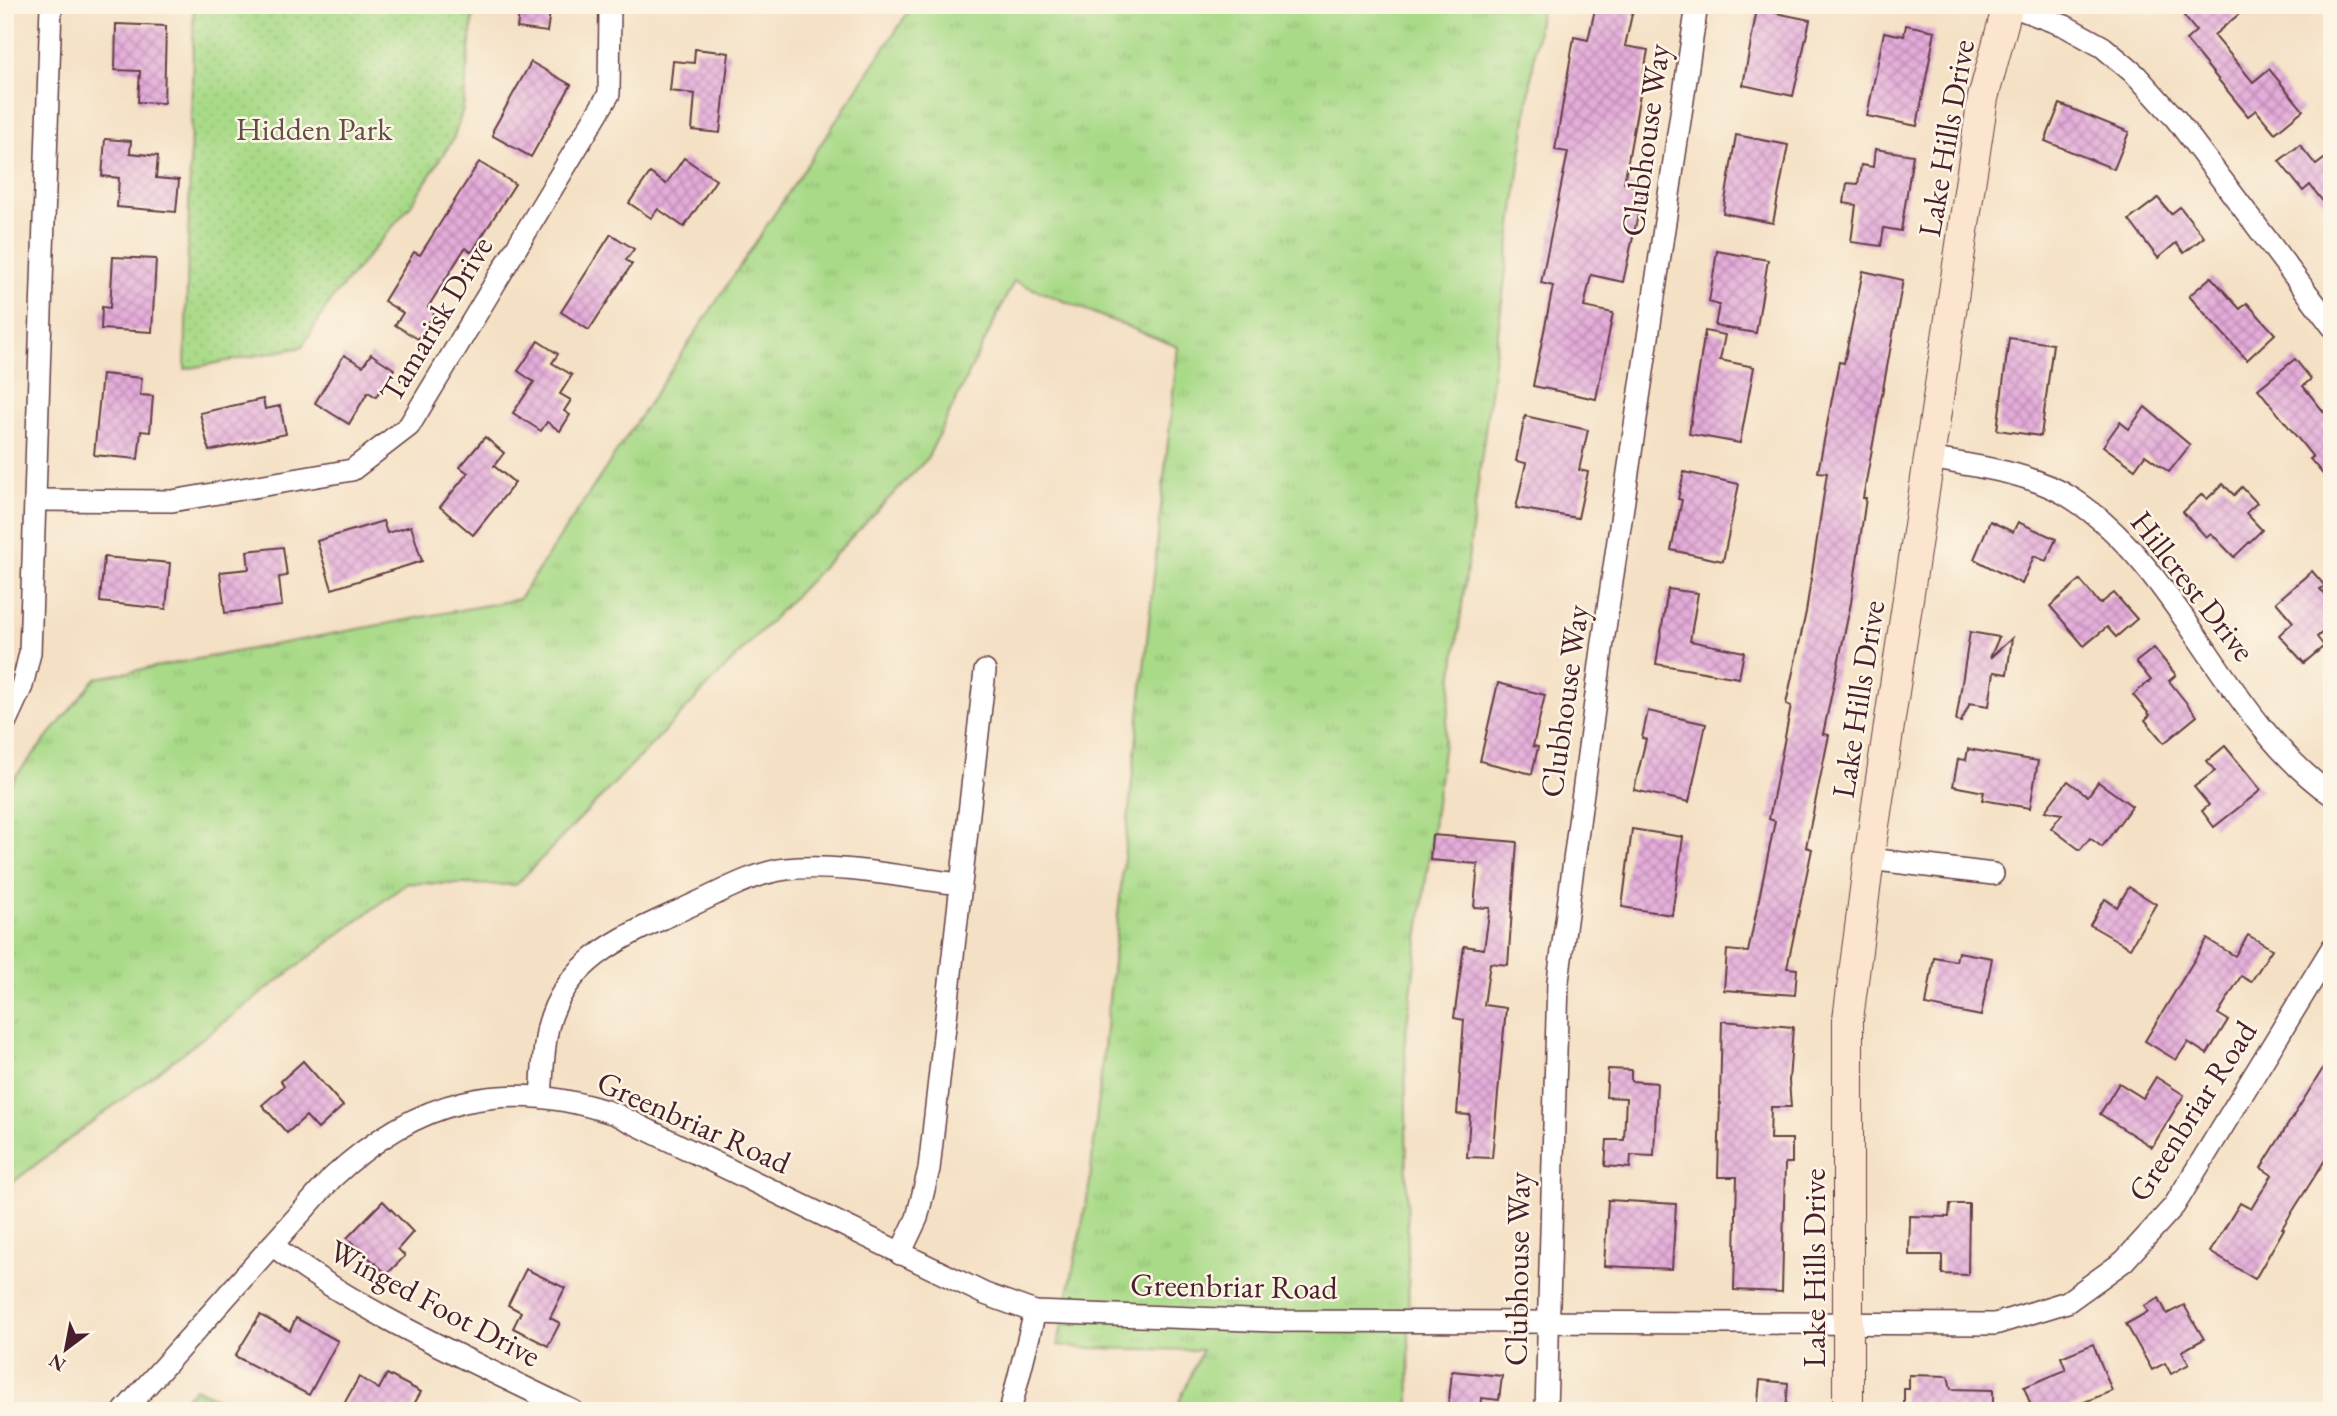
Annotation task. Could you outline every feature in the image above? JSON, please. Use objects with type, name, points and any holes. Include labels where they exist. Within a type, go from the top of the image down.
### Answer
[{"type":"street","points":[[5,723],[22,686],[30,653],[51,5]]},
{"type":"street","name":"Tamarisk Drive","points":[[35,500],[172,501],[352,470],[409,426],[608,94],[610,5]]},
{"type":"street","name":"Clubhouse Way","points":[[1546,1411],[1546,1322],[1558,981],[1605,628],[1697,5]]},
{"type":"street","points":[[2009,5],[2065,26],[2103,47],[2136,75],[2176,119],[2332,326]]},
{"type":"street","name":"Lake Hills Drive","points":[[1848,1411],[1848,1019],[1869,859],[1983,98],[2009,5]]},
{"type":"street","name":"Hillcrest Drive","points":[[1930,458],[2011,473],[2071,498],[2115,531],[2282,751],[2332,795]]},
{"type":"street","points":[[900,1254],[917,1217],[929,1169],[985,671]]},
{"type":"street","points":[[1869,859],[1993,874]]},
{"type":"street","points":[[541,1096],[549,1027],[560,997],[592,957],[623,937],[750,878],[783,869],[825,869],[960,884]]},
{"type":"street","name":"Greenbriar Road","points":[[124,1411],[332,1178],[358,1154],[386,1134],[446,1105],[480,1097],[512,1094],[591,1105],[639,1124],[900,1254],[985,1294],[1035,1312],[1275,1321],[1995,1324],[2067,1302],[2124,1261],[2174,1206],[2332,948]]},
{"type":"street","name":"Winged Foot Drive","points":[[272,1245],[336,1291],[573,1411]]},
{"type":"street","points":[[1010,1411],[1035,1312]]},
{"type":"green space","name":"Hidden Park","points":[[194,5],[474,5],[463,109],[453,139],[411,205],[330,301],[302,347],[185,369]]},
{"type":"green space","points":[[913,5],[1541,5],[1405,1039],[1410,1411],[1175,1411],[1202,1350],[1083,1348],[1058,1345],[1089,1189],[1178,347],[1014,281],[927,459],[516,885],[407,883],[5,1188],[5,789],[96,678],[519,599]]},
{"type":"green space","points":[[195,1388],[243,1411],[173,1411]]},
{"type":"building","points":[[520,5],[551,5],[547,32],[517,28]]},
{"type":"building","points":[[1596,5],[1634,5],[1625,46],[1648,50],[1624,183],[1644,188],[1623,282],[1591,275],[1584,307],[1613,313],[1596,399],[1533,386],[1553,286],[1541,283],[1568,152],[1555,150],[1574,37],[1588,40]]},
{"type":"building","points":[[2198,5],[2250,5],[2214,35],[2253,82],[2269,69],[2303,110],[2275,133],[2256,110],[2248,116],[2186,40],[2196,31],[2184,16]]},
{"type":"building","points":[[1757,9],[1810,20],[1793,96],[1743,85]]},
{"type":"building","points":[[116,24],[166,26],[164,103],[138,102],[140,71],[115,70]]},
{"type":"building","points":[[1906,25],[1935,31],[1917,126],[1867,116],[1884,32],[1904,36]]},
{"type":"building","points":[[695,49],[729,53],[720,133],[692,130],[695,94],[670,91],[673,61],[694,63]]},
{"type":"building","points":[[531,62],[571,85],[531,157],[493,136],[493,130]]},
{"type":"building","points":[[2060,104],[2129,132],[2114,169],[2045,141]]},
{"type":"building","points":[[1736,135],[1788,145],[1773,223],[1723,213]]},
{"type":"building","points":[[105,139],[131,141],[130,153],[158,156],[156,178],[179,180],[176,212],[117,207],[119,178],[102,176]]},
{"type":"building","points":[[2300,145],[2316,165],[2332,153],[2332,213],[2310,185],[2303,191],[2279,161]]},
{"type":"building","points":[[1875,149],[1913,155],[1901,231],[1884,228],[1881,246],[1851,242],[1856,205],[1844,203],[1847,183],[1858,184],[1861,165],[1873,167]]},
{"type":"building","points":[[684,158],[716,180],[684,227],[658,209],[651,218],[629,203],[650,173],[666,184]]},
{"type":"building","points":[[479,162],[515,184],[472,252],[465,248],[428,307],[435,312],[418,339],[395,325],[403,313],[384,301],[414,252],[420,255]]},
{"type":"building","points":[[2158,198],[2171,214],[2180,207],[2204,237],[2184,253],[2176,243],[2158,258],[2129,220]]},
{"type":"building","points":[[611,234],[634,249],[626,260],[632,264],[589,330],[561,312]]},
{"type":"building","points":[[1717,251],[1768,260],[1756,333],[1715,326],[1719,305],[1709,302]]},
{"type":"building","points":[[113,257],[156,259],[152,332],[101,329],[102,307],[110,308]]},
{"type":"building","points":[[1863,271],[1903,280],[1863,498],[1866,498],[1851,603],[1823,734],[1829,735],[1806,847],[1812,849],[1787,968],[1797,969],[1795,995],[1724,990],[1727,950],[1748,952],[1775,821],[1769,819],[1791,706],[1786,704],[1806,612],[1827,473],[1818,472],[1839,362],[1844,363]]},
{"type":"building","points":[[2211,277],[2240,309],[2247,303],[2275,334],[2247,360],[2189,296]]},
{"type":"building","points":[[1705,331],[1725,335],[1720,360],[1754,367],[1740,443],[1689,434]]},
{"type":"building","points":[[2009,338],[2053,344],[2041,436],[1997,430]]},
{"type":"building","points":[[538,341],[558,354],[552,363],[572,375],[560,394],[571,400],[564,411],[570,415],[560,431],[547,422],[541,431],[513,413],[534,382],[518,371]]},
{"type":"building","points":[[371,354],[394,369],[376,397],[368,392],[349,424],[315,403],[344,355],[363,366]]},
{"type":"building","points":[[2295,359],[2311,379],[2303,386],[2332,422],[2332,485],[2258,389]]},
{"type":"building","points":[[102,374],[142,378],[140,395],[153,396],[150,432],[141,431],[138,459],[94,455]]},
{"type":"building","points":[[263,399],[265,409],[280,406],[286,434],[209,451],[200,413]]},
{"type":"building","points":[[2145,407],[2190,445],[2169,472],[2145,455],[2135,469],[2103,446],[2120,422],[2129,429]]},
{"type":"building","points":[[1525,416],[1588,430],[1579,470],[1588,472],[1578,518],[1516,508],[1526,463],[1516,461]]},
{"type":"building","points":[[485,437],[504,453],[494,466],[515,483],[473,535],[440,507],[468,473],[460,467]]},
{"type":"building","points":[[1684,472],[1739,484],[1723,561],[1671,550],[1682,500],[1678,499]]},
{"type":"building","points":[[2223,484],[2234,495],[2242,487],[2257,503],[2246,513],[2262,530],[2234,557],[2211,533],[2206,537],[2183,512],[2202,494],[2207,499]]},
{"type":"building","points":[[383,521],[387,533],[411,526],[422,561],[332,589],[317,541]]},
{"type":"building","points":[[1990,521],[2013,532],[2018,522],[2056,539],[2046,561],[2034,556],[2022,584],[1974,559]]},
{"type":"building","points":[[283,547],[287,576],[279,577],[282,606],[225,613],[220,572],[249,569],[247,551]]},
{"type":"building","points":[[104,557],[170,563],[166,609],[100,602]]},
{"type":"building","points":[[2312,571],[2325,586],[2320,589],[2332,603],[2332,624],[2317,637],[2324,646],[2304,663],[2279,635],[2293,622],[2276,602]]},
{"type":"building","points":[[2080,580],[2100,604],[2114,593],[2137,619],[2116,637],[2107,627],[2084,646],[2050,606]]},
{"type":"building","points":[[1668,589],[1698,593],[1690,641],[1744,652],[1739,678],[1656,664]]},
{"type":"building","points":[[1970,632],[1999,637],[1990,658],[2012,638],[2007,674],[1994,672],[1989,706],[1970,703],[1961,722],[1956,721]]},
{"type":"building","points":[[2154,648],[2176,675],[2169,681],[2197,716],[2164,743],[2145,720],[2150,715],[2133,695],[2151,680],[2136,662]]},
{"type":"building","points":[[1498,683],[1545,695],[1533,746],[1538,747],[1532,774],[1480,761]]},
{"type":"building","points":[[1648,711],[1706,724],[1689,802],[1634,790],[1646,739],[1642,738]]},
{"type":"building","points":[[2225,746],[2261,790],[2214,827],[2202,811],[2209,805],[2194,787],[2215,771],[2207,761]]},
{"type":"building","points":[[1968,749],[2038,761],[2030,808],[1982,800],[1984,792],[1953,786],[1958,759],[1966,760]]},
{"type":"building","points":[[2068,781],[2088,796],[2098,782],[2132,806],[2102,847],[2090,838],[2080,850],[2051,828],[2062,814],[2045,811]]},
{"type":"building","points":[[1632,829],[1683,837],[1672,915],[1622,907]]},
{"type":"building","points":[[1432,835],[1517,842],[1508,965],[1490,963],[1484,1005],[1506,1008],[1492,1158],[1467,1157],[1470,1115],[1457,1114],[1464,1020],[1454,1018],[1464,946],[1484,949],[1490,908],[1474,907],[1478,864],[1430,860]]},
{"type":"building","points":[[2129,887],[2156,904],[2130,948],[2090,925],[2105,899],[2117,907]]},
{"type":"building","points":[[2248,935],[2272,949],[2251,982],[2241,976],[2218,1014],[2228,1020],[2207,1054],[2188,1042],[2176,1060],[2145,1041],[2207,939],[2235,956]]},
{"type":"building","points":[[1958,952],[1992,958],[1981,1016],[1926,1005],[1934,957],[1956,961]]},
{"type":"building","points":[[1722,1021],[1793,1027],[1789,1081],[1791,1107],[1771,1107],[1770,1139],[1792,1139],[1792,1163],[1785,1163],[1782,1292],[1734,1290],[1737,1177],[1718,1177]]},
{"type":"building","points":[[2332,1054],[2332,1149],[2282,1228],[2284,1229],[2255,1279],[2210,1252],[2240,1203],[2251,1209],[2272,1175],[2261,1168]]},
{"type":"building","points":[[303,1061],[343,1106],[318,1129],[306,1116],[287,1133],[262,1105],[284,1086],[281,1081]]},
{"type":"building","points":[[1608,1069],[1631,1070],[1631,1081],[1657,1083],[1654,1156],[1631,1155],[1630,1168],[1605,1166],[1607,1140],[1624,1140],[1626,1098],[1606,1097]]},
{"type":"building","points":[[2156,1077],[2184,1095],[2152,1147],[2100,1114],[2119,1083],[2143,1098]]},
{"type":"building","points":[[1608,1200],[1676,1204],[1672,1269],[1604,1266]]},
{"type":"building","points":[[383,1201],[413,1232],[398,1249],[405,1256],[387,1274],[347,1238]]},
{"type":"building","points":[[1950,1204],[1969,1204],[1968,1275],[1942,1274],[1942,1255],[1909,1255],[1910,1216],[1949,1217]]},
{"type":"building","points":[[526,1269],[565,1288],[550,1318],[560,1323],[548,1346],[513,1328],[521,1312],[508,1305]]},
{"type":"building","points":[[2159,1298],[2167,1314],[2184,1305],[2204,1339],[2182,1351],[2189,1364],[2171,1374],[2165,1363],[2152,1370],[2126,1324],[2148,1312],[2144,1306]]},
{"type":"building","points":[[260,1315],[290,1331],[296,1318],[338,1341],[309,1395],[235,1356]]},
{"type":"building","points":[[2093,1344],[2112,1391],[2062,1411],[2033,1411],[2024,1387],[2066,1370],[2061,1357]]},
{"type":"building","points":[[1452,1371],[1502,1376],[1499,1400],[1482,1398],[1481,1411],[1448,1411]]},
{"type":"building","points":[[387,1374],[421,1392],[410,1411],[340,1411],[359,1377],[379,1389]]},
{"type":"building","points":[[1909,1375],[1948,1376],[1951,1389],[1993,1390],[1993,1411],[1904,1411],[1904,1389],[1909,1389]]},
{"type":"building","points":[[1760,1380],[1788,1383],[1786,1411],[1757,1411]]}]
